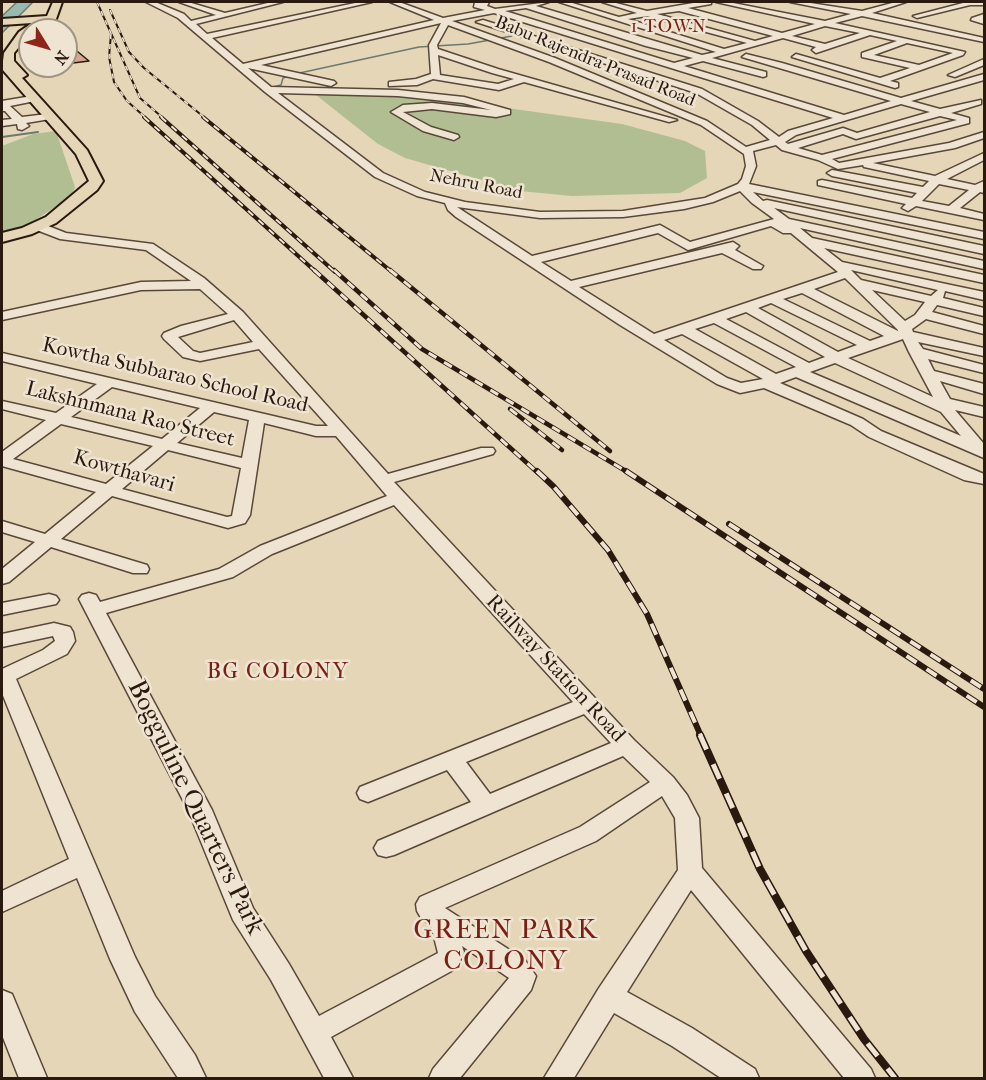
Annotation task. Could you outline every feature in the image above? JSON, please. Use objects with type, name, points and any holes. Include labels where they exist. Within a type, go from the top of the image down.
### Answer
[{"type":"main road","points":[[51,18],[57,2]]},
{"type":"main road","points":[[2,17],[33,18]]},
{"type":"main road","points":[[2,22],[18,20]]},
{"type":"main road","points":[[2,51],[18,30]]},
{"type":"main road","points":[[18,40],[10,50],[9,61],[18,71]]},
{"type":"main road","points":[[2,63],[47,117],[82,153],[96,178],[94,186],[60,214],[38,226],[2,237]]},
{"type":"main road","points":[[24,78],[76,137],[105,176],[103,182],[82,195]]},
{"type":"street","points":[[152,3],[173,2]]},
{"type":"street","points":[[182,2],[259,25]]},
{"type":"street","points":[[182,16],[279,2]]},
{"type":"street","points":[[208,36],[368,2]]},
{"type":"street","name":"Babu Rajendra Prasad Road","points":[[393,2],[609,83],[704,123],[746,150]]},
{"type":"street","points":[[478,2],[486,4],[477,5],[557,31],[844,118]]},
{"type":"street","points":[[247,66],[492,10],[546,2]]},
{"type":"street","points":[[563,2],[970,122],[822,158]]},
{"type":"street","points":[[605,2],[754,43]]},
{"type":"street","points":[[655,2],[782,35],[831,43],[910,24]]},
{"type":"street","points":[[497,40],[528,37],[708,2]]},
{"type":"street","points":[[720,2],[874,33],[906,48],[937,54],[959,62],[981,62]]},
{"type":"street","points":[[796,2],[927,27],[951,26]]},
{"type":"street","points":[[870,2],[951,26],[968,34],[984,33]]},
{"type":"street","points":[[631,77],[903,2]]},
{"type":"street","points":[[911,13],[946,2]]},
{"type":"street","points":[[911,13],[967,2],[982,3]]},
{"type":"street","name":"Nehru Road","points":[[152,3],[182,16],[247,66],[268,90],[379,175],[421,194],[450,201],[540,215],[623,214],[684,206],[709,200],[742,186]]},
{"type":"street","points":[[965,14],[982,3]]},
{"type":"street","points":[[318,4],[336,8]]},
{"type":"street","points":[[191,23],[224,15],[248,5],[285,19]]},
{"type":"street","points":[[267,5],[304,15]]},
{"type":"street","points":[[525,5],[649,44],[768,75],[796,57],[831,43],[857,29],[891,19]]},
{"type":"street","points":[[464,16],[699,91],[741,114],[783,142],[822,158],[835,169],[925,191]]},
{"type":"street","points":[[811,37],[878,16]]},
{"type":"street","points":[[984,16],[975,20],[984,33]]},
{"type":"street","points":[[434,77],[436,75],[434,49],[443,21]]},
{"type":"street","points":[[793,32],[831,43],[855,54],[906,48],[951,26]]},
{"type":"street","points":[[855,54],[906,48],[927,27]]},
{"type":"street","points":[[937,54],[962,52],[984,33]]},
{"type":"street","points":[[880,81],[918,67],[968,34]]},
{"type":"street","points":[[765,40],[812,51]]},
{"type":"street","points":[[906,48],[918,67]]},
{"type":"street","points":[[434,49],[523,78],[723,134]]},
{"type":"street","points":[[937,54],[946,49],[962,52]]},
{"type":"street","points":[[617,64],[644,57]]},
{"type":"street","points":[[796,57],[926,94]]},
{"type":"street","points":[[834,66],[844,62]]},
{"type":"street","points":[[952,75],[981,62]]},
{"type":"street","points":[[247,66],[347,85],[417,82],[434,77],[499,87],[523,78]]},
{"type":"street","points":[[783,142],[926,94],[984,78]]},
{"type":"street","points":[[609,83],[620,80]]},
{"type":"street","points":[[628,91],[665,80]]},
{"type":"street","points":[[446,91],[467,82]]},
{"type":"street","points":[[783,142],[792,133],[883,107],[984,83]]},
{"type":"street","points":[[965,88],[982,99]]},
{"type":"street","points":[[268,90],[398,93],[464,100],[507,112],[496,114],[460,108],[425,106],[403,108],[396,112],[427,129],[454,138]]},
{"type":"street","points":[[947,93],[982,99]]},
{"type":"street","points":[[2,106],[32,99]]},
{"type":"street","points":[[742,186],[751,166],[751,156],[746,150],[843,131],[856,136],[943,113],[982,99]]},
{"type":"street","points":[[866,102],[883,107]]},
{"type":"street","points":[[2,106],[8,108],[24,127],[11,129]]},
{"type":"street","points":[[2,123],[47,117]]},
{"type":"street","points":[[806,197],[835,169],[857,162],[951,146],[984,135]]},
{"type":"street","points":[[930,149],[984,165]]},
{"type":"street","points":[[901,172],[943,154]]},
{"type":"street","points":[[847,272],[860,252],[883,228],[914,203],[938,179],[984,156]]},
{"type":"street","points":[[857,162],[982,187]]},
{"type":"street","points":[[822,183],[984,217]]},
{"type":"street","points":[[742,186],[897,216],[983,239]]},
{"type":"street","points":[[742,186],[756,201],[785,221],[847,272],[902,333],[930,374],[945,405],[964,430],[984,446]]},
{"type":"street","points":[[951,210],[982,187]]},
{"type":"street","points":[[450,201],[452,208],[460,215],[653,339],[733,386],[747,389],[902,333],[923,314],[983,239]]},
{"type":"street","points":[[756,201],[883,228],[983,239]]},
{"type":"street","points":[[785,221],[984,264]]},
{"type":"street","points":[[533,260],[660,229],[688,246],[772,222],[787,230],[724,249],[570,285]]},
{"type":"street","name":"Railway Station Road","points":[[38,226],[64,236],[149,247],[203,285],[238,315],[384,480],[396,498],[626,746],[665,783],[679,801],[687,818],[690,871]]},
{"type":"street","points":[[809,241],[984,279]]},
{"type":"street","points":[[724,249],[757,266]]},
{"type":"street","points":[[141,286],[176,265]]},
{"type":"street","points":[[847,272],[934,300],[984,312]]},
{"type":"street","points":[[653,339],[847,272],[945,287],[984,296]]},
{"type":"street","points":[[2,316],[141,286],[203,285]]},
{"type":"street","points":[[803,288],[902,333],[984,352]]},
{"type":"street","points":[[772,299],[869,345]]},
{"type":"street","points":[[747,307],[836,358],[945,405],[984,412]]},
{"type":"street","points":[[923,314],[984,330]]},
{"type":"street","points":[[238,315],[169,336],[188,354],[200,357],[263,344]]},
{"type":"street","points":[[715,318],[802,370],[984,446]]},
{"type":"street","points":[[209,323],[236,349]]},
{"type":"street","points":[[684,329],[771,381],[857,422],[875,434],[970,476],[984,479]]},
{"type":"street","points":[[916,352],[984,369]]},
{"type":"street","name":"Kowtha Subbarao School Road","points":[[4,360],[110,382],[316,431],[339,430]]},
{"type":"street","points":[[930,374],[984,389]]},
{"type":"street","points":[[2,460],[110,382]]},
{"type":"street","name":"Lakshnmana Rao Street","points":[[2,405],[250,465]]},
{"type":"street","points":[[2,578],[212,406]]},
{"type":"street","name":"Kowtha Subbarao School Road","points":[[234,522],[241,515],[257,418]]},
{"type":"street","points":[[384,480],[487,451]]},
{"type":"street","name":"Kowthavari","points":[[2,460],[221,523],[234,522]]},
{"type":"street","name":"Bogguline Quarters Park","points":[[339,1078],[280,972],[243,913],[200,810],[91,605],[226,573],[266,550],[396,498]]},
{"type":"street","points":[[2,526],[140,569]]},
{"type":"street","points":[[2,609],[49,600]]},
{"type":"street","points":[[2,640],[54,629],[63,632],[65,641],[54,653],[3,676],[145,1004],[192,1078]]},
{"type":"street","points":[[368,793],[587,704]]},
{"type":"street","points":[[386,848],[626,746]]},
{"type":"street","points":[[451,759],[486,806]]},
{"type":"street","points":[[443,1078],[522,982],[523,976],[516,968],[430,911],[429,904],[588,834],[665,783]]},
{"type":"street","points":[[2,902],[83,864]]},
{"type":"street","points":[[558,1078],[690,871],[861,1078]]},
{"type":"street","points":[[313,1033],[448,960],[451,952],[442,920]]},
{"type":"street","points":[[609,996],[682,1037],[745,1078]]},
{"type":"street","points":[[2,1002],[33,1078]]},
{"type":"green space","points":[[316,95],[413,95],[622,124],[685,141],[705,151],[707,178],[680,193],[572,196],[520,191],[405,158],[378,144]]},
{"type":"green space","points":[[56,131],[75,187],[71,196],[34,221],[2,231],[2,146],[33,134]]},
{"type":"water","points":[[17,2],[33,2],[2,33],[2,16]]},
{"type":"building","points":[[78,52],[89,61],[78,62]]},
{"type":"waterway","points":[[272,87],[281,85],[283,78],[295,74],[419,47],[468,44],[512,36]]},
{"type":"waterway","points":[[2,137],[38,132]]},
{"type":"railway","points":[[97,2],[140,98],[163,118]]},
{"type":"railway","points":[[110,10],[129,52],[144,68],[205,118]]},
{"type":"railway","points":[[111,34],[109,57],[114,82],[127,101],[146,118]]},
{"type":"railway","points":[[144,117],[316,272]]},
{"type":"railway","points":[[161,117],[335,272]]},
{"type":"railway","points":[[203,117],[392,272]]},
{"type":"railway","points":[[314,270],[538,473]]},
{"type":"railway","points":[[334,270],[422,349],[629,473]]},
{"type":"railway","points":[[390,270],[610,451]]},
{"type":"railway","points":[[510,409],[562,450]]},
{"type":"railway","points":[[537,471],[554,487],[608,550],[647,614],[701,736]]},
{"type":"railway","points":[[626,471],[984,707]]},
{"type":"railway","points":[[729,524],[984,689]]},
{"type":"railway","points":[[700,735],[760,869],[806,951],[864,1039],[895,1078]]},
{"type":"district","name":"1 TOWN","points":[[669,28]]},
{"type":"district","name":"BG COLONY","points":[[278,673]]},
{"type":"district","name":"GREEN PARK COLONY","points":[[506,946]]}]
